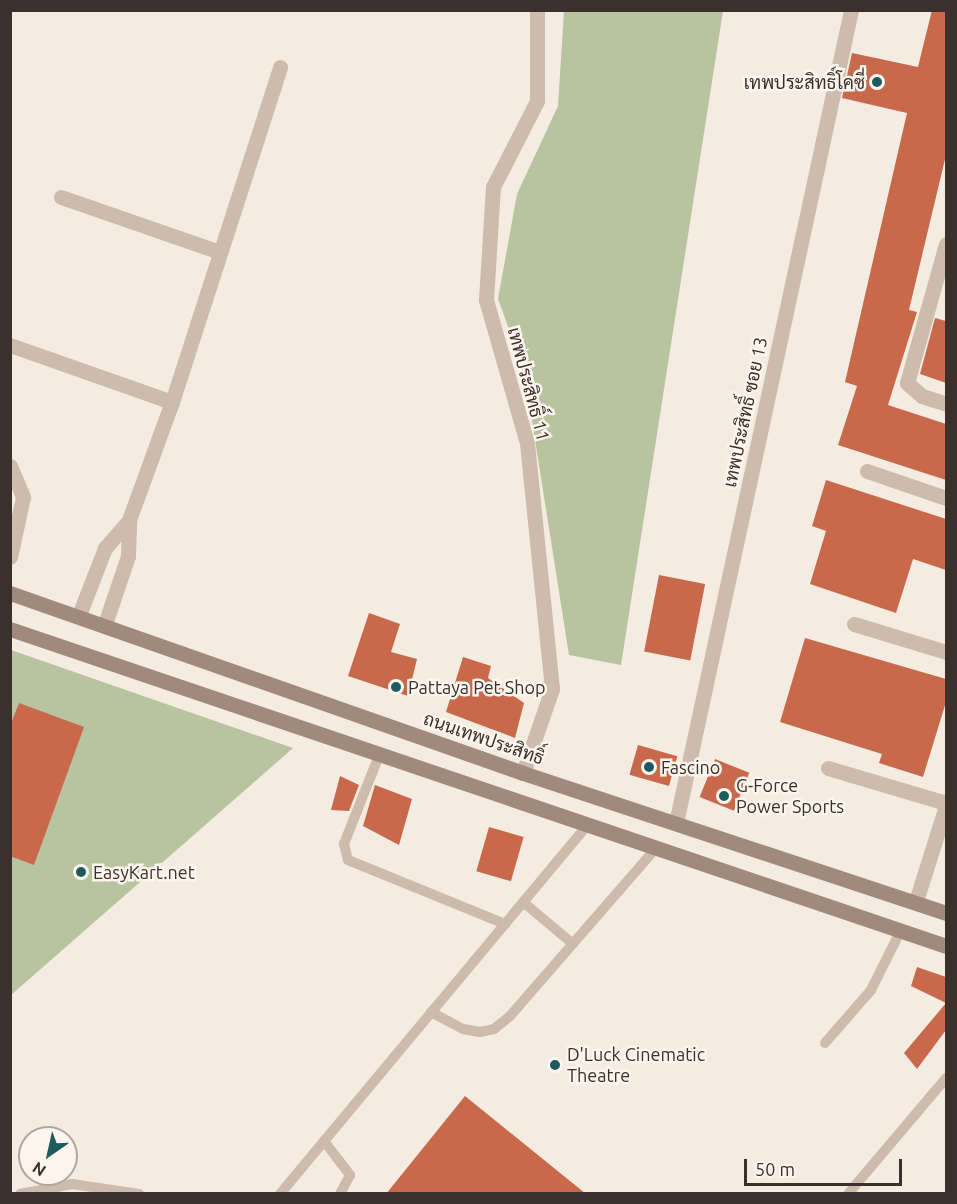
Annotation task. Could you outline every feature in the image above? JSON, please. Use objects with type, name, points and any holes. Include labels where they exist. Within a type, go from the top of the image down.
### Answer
[{"type":"main road","name":"ถนนเทพประสิทธิ์","points":[[10,593],[105,624],[523,773],[916,901],[946,913]]},
{"type":"main road","points":[[10,629],[946,946]]},
{"type":"street","name":"เทพประสิทธิ์ ซอย 13","points":[[676,823],[852,10]]},
{"type":"street","name":"เทพประสิทธิ์ 11","points":[[523,773],[552,689],[527,443],[486,300],[493,188],[537,101],[534,12]]},
{"type":"street","points":[[105,624],[128,556],[129,520],[172,402],[280,67]]},
{"type":"street","points":[[61,197],[220,252]]},
{"type":"street","points":[[946,244],[907,383],[922,396],[946,404]]},
{"type":"street","points":[[10,345],[172,402]]},
{"type":"street","points":[[10,466],[23,497],[10,557]]},
{"type":"street","points":[[867,471],[946,498]]},
{"type":"street","points":[[79,615],[105,549],[129,520]]},
{"type":"street","points":[[854,624],[946,652]]},
{"type":"street","points":[[828,768],[946,805],[916,901]]},
{"type":"lane","points":[[380,753],[344,844],[348,860],[505,924]]},
{"type":"lane","points":[[280,1194],[588,824]]},
{"type":"lane","points":[[431,1012],[463,1029],[480,1032],[494,1029],[573,944],[657,847]]},
{"type":"lane","points":[[524,902],[573,944]]},
{"type":"lane","points":[[825,1043],[871,990],[901,930]]},
{"type":"lane","points":[[848,1194],[946,1078]]},
{"type":"lane","points":[[324,1141],[350,1174],[340,1194]]},
{"type":"lane","points":[[20,1194],[72,1184],[105,1186],[139,1194]]},
{"type":"green space","points":[[564,11],[723,11],[621,665],[569,655],[524,370],[498,299],[517,194],[558,106]]},
{"type":"green space","name":"EasyKart.net","points":[[11,650],[293,748],[11,995]]},
{"type":"building","points":[[932,10],[946,10],[946,155],[909,310],[917,312],[888,405],[946,424],[946,480],[838,445],[857,386],[845,382],[907,113],[842,98],[852,53],[918,67]]},
{"type":"building","points":[[935,318],[946,321],[946,383],[920,374]]},
{"type":"building","points":[[826,480],[946,519],[946,570],[913,559],[896,613],[810,584],[826,531],[812,526]]},
{"type":"building","points":[[659,575],[705,584],[690,661],[644,652]]},
{"type":"building","points":[[369,613],[400,624],[391,652],[417,659],[408,696],[348,676]]},
{"type":"building","points":[[805,638],[946,679],[946,702],[923,777],[879,763],[882,754],[780,722]]},
{"type":"building","points":[[463,657],[491,666],[488,678],[524,703],[515,738],[446,712]]},
{"type":"building","points":[[19,703],[84,727],[34,865],[10,856],[10,726]]},
{"type":"building","points":[[638,745],[677,756],[669,786],[629,775]]},
{"type":"building","points":[[715,759],[749,773],[734,811],[700,797]]},
{"type":"building","points":[[340,776],[359,785],[349,811],[331,810]]},
{"type":"building","points":[[375,785],[412,799],[399,845],[363,826]]},
{"type":"building","points":[[489,827],[524,837],[511,881],[476,871]]},
{"type":"building","points":[[917,967],[946,977],[946,1003],[911,986]]},
{"type":"building","points":[[946,1003],[946,1030],[917,1069],[904,1053]]},
{"type":"building","points":[[465,1096],[586,1194],[386,1194]]},
{"type":"place","name":"เทพประสิทธิ์โคซี่","points":[[877,82]]},
{"type":"place","name":"Pattaya Pet Shop","points":[[396,687]]},
{"type":"place","name":"Fascino","points":[[649,767]]},
{"type":"place","name":"G-Force Power Sports","points":[[724,796]]},
{"type":"place","name":"EasyKart.net","points":[[81,872]]},
{"type":"place","name":"D'Luck Cinematic Theatre","points":[[555,1065]]}]
